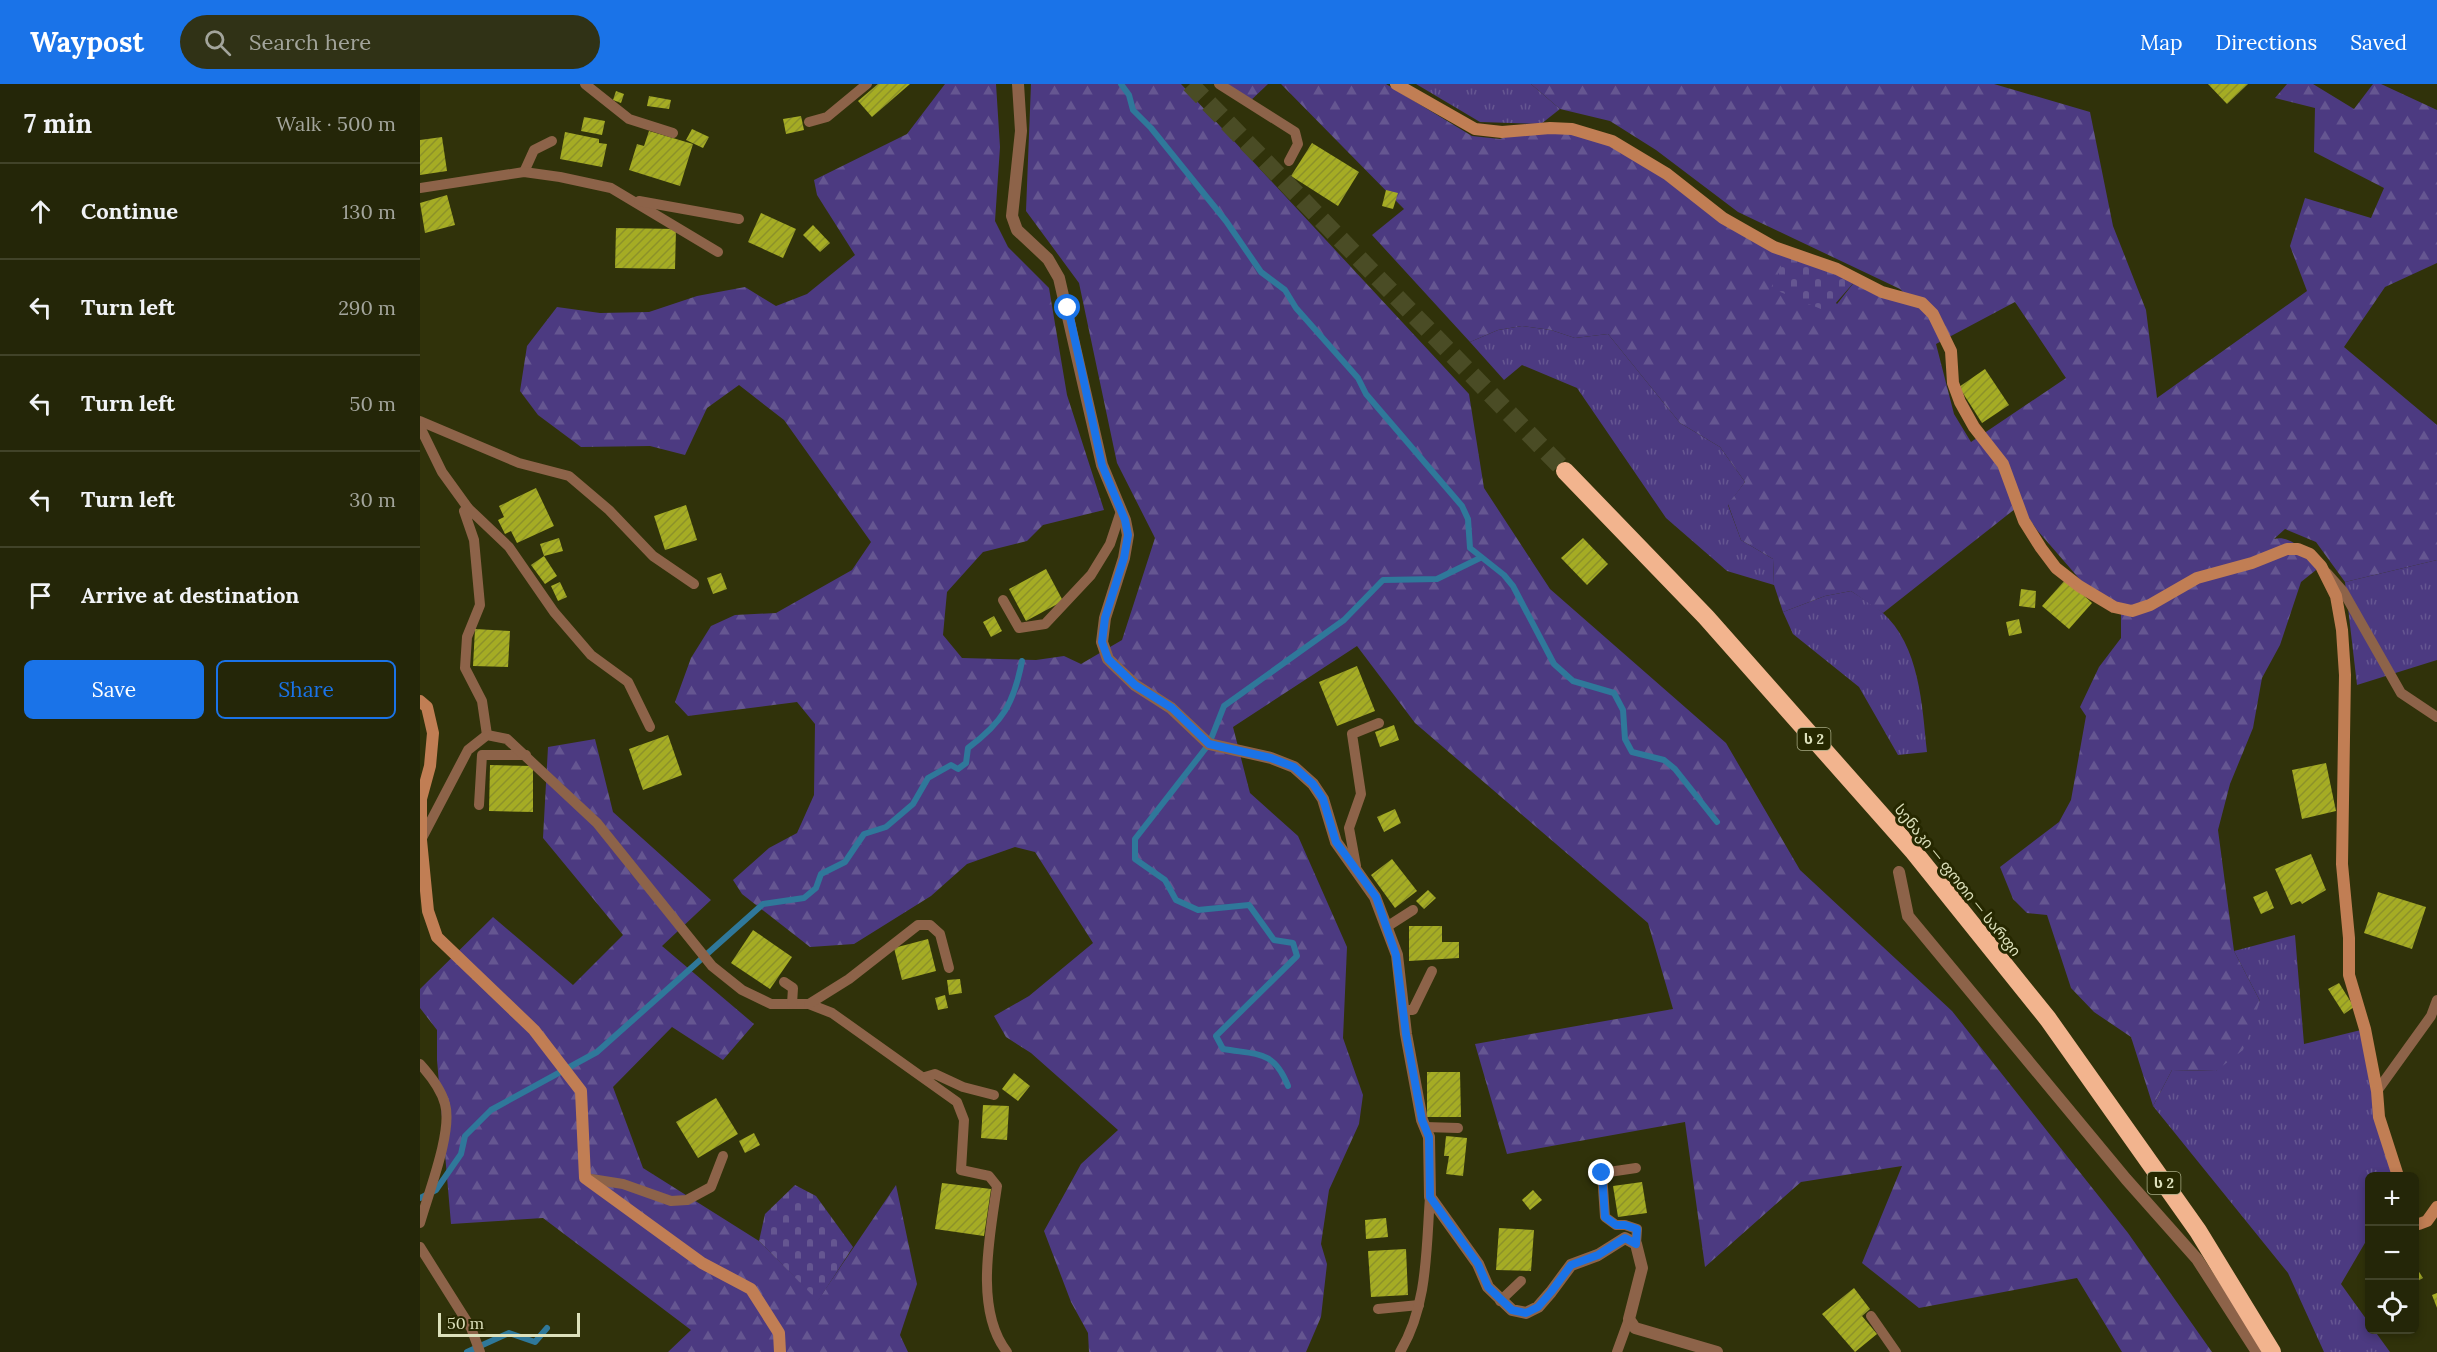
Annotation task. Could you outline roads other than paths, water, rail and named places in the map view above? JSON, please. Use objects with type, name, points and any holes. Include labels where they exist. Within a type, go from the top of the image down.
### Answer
[{"type":"highway","name":"სენაკი — ფოთი — სარფი","points":[[1565,471],[1706,617],[1914,852],[2048,1019],[2198,1231],[2272,1352]]},
{"type":"street","points":[[1018,84],[1021,131],[1012,216],[1017,230],[1048,259],[1059,278],[1102,465],[1128,535],[1124,558],[1105,618],[1102,642],[1108,659],[1135,685],[1172,708],[1209,744],[1271,758],[1294,767],[1313,784],[1323,799],[1336,842],[1376,897],[1388,926],[1396,955],[1403,1010],[1431,1154],[1430,1197],[1478,1264],[1488,1287],[1500,1301],[1512,1310],[1526,1313],[1538,1307],[1571,1265],[1598,1255],[1625,1238],[1636,1244],[1642,1268],[1629,1319],[1635,1328],[1717,1352]]},
{"type":"street","points":[[1396,84],[1475,129],[1502,132],[1550,128],[1572,129],[1612,141],[1667,174],[1723,218],[1773,248],[1837,269],[1882,292],[1922,303],[1933,314],[1951,351],[1953,383],[1960,402],[1974,427],[2003,464],[2024,521],[2041,548],[2056,568],[2079,586],[2114,607],[2132,611],[2150,605],[2197,578],[2252,563],[2287,549],[2298,549],[2310,554],[2321,566],[2336,596],[2345,675],[2342,864],[2349,939],[2349,975],[2365,1029],[2378,1091],[2379,1118],[2397,1172]]},
{"type":"street","points":[[420,701],[427,707],[433,733],[430,766],[421,800],[421,840],[428,911],[437,937],[534,1030],[581,1091],[585,1178],[702,1263],[751,1289],[780,1333],[780,1352]]},
{"type":"street","points":[[1899,872],[1908,916],[2126,1179],[2197,1259],[2257,1352]]},
{"type":"street","points":[[2419,1222],[2427,1221],[2437,1207]]},
{"type":"lane","points":[[585,84],[629,119],[673,133]]},
{"type":"lane","points":[[809,122],[827,117],[867,84]]},
{"type":"lane","points":[[1219,84],[1295,132],[1298,144],[1290,160]]},
{"type":"lane","points":[[524,172],[534,150],[552,141]]},
{"type":"lane","points":[[420,188],[524,172],[611,188],[718,252]]},
{"type":"lane","points":[[633,200],[739,219]]},
{"type":"lane","points":[[420,421],[519,463],[569,476],[609,510],[653,556],[694,584]]},
{"type":"lane","points":[[420,427],[442,472],[468,508],[508,547],[554,612],[591,655],[628,682],[650,727]]},
{"type":"lane","points":[[468,508],[464,511],[474,540],[480,605],[467,637],[465,668],[482,701],[486,735]]},
{"type":"lane","points":[[1004,600],[1019,628],[1045,624],[1091,575],[1110,544],[1121,511]]},
{"type":"lane","points":[[2321,566],[2343,591],[2401,693],[2437,717]]},
{"type":"lane","points":[[1358,873],[1351,851],[1349,828],[1361,794],[1352,734],[1379,723]]},
{"type":"lane","points":[[486,735],[507,739],[597,823],[712,966],[742,990],[771,1004],[809,1004],[832,1013],[925,1077],[957,1102],[964,1120],[961,1170],[989,1176],[997,1186],[987,1261],[992,1321],[1000,1343],[1007,1352]]},
{"type":"lane","points":[[421,840],[468,750],[486,735]]},
{"type":"lane","points":[[479,805],[482,755],[526,755]]},
{"type":"lane","points":[[1388,926],[1413,910]]},
{"type":"lane","points":[[809,1004],[849,979],[918,925],[930,925],[940,934],[949,968]]},
{"type":"lane","points":[[1403,1010],[1413,1010],[1432,971]]},
{"type":"lane","points":[[784,982],[793,988],[792,1004]]},
{"type":"lane","points":[[2378,1091],[2431,1016],[2437,1000]]},
{"type":"lane","points":[[420,1064],[430,1076],[445,1103],[447,1125],[420,1223]]},
{"type":"lane","points":[[925,1077],[935,1074],[963,1087],[994,1095]]},
{"type":"lane","points":[[1425,1127],[1458,1128]]},
{"type":"lane","points":[[585,1178],[623,1184],[671,1201],[687,1200],[711,1187],[723,1156]]},
{"type":"lane","points":[[1636,1168],[1602,1173],[1605,1217],[1616,1225],[1637,1229],[1636,1244]]},
{"type":"lane","points":[[1400,1352],[1416,1320],[1424,1286],[1430,1197]]},
{"type":"lane","points":[[420,1247],[471,1328],[480,1352]]},
{"type":"lane","points":[[1500,1301],[1521,1281]]},
{"type":"lane","points":[[1378,1310],[1419,1305]]},
{"type":"lane","points":[[1871,1316],[1896,1352]]},
{"type":"lane","points":[[1617,1352],[1629,1319]]},
{"type":"waterway","points":[[1121,84],[1129,95],[1133,110],[1151,128],[1226,221],[1261,272],[1285,290],[1296,308],[1358,378],[1366,394],[1462,506],[1468,519],[1470,548],[1504,575],[1513,586],[1554,664],[1573,681],[1614,693],[1623,710],[1625,739],[1632,752],[1664,760],[1675,769],[1717,822]]},
{"type":"waterway","points":[[1288,1086],[1283,1074],[1271,1060],[1255,1054],[1223,1049],[1216,1036],[1297,956],[1293,943],[1274,940],[1249,905],[1198,910],[1176,900],[1165,880],[1135,859],[1135,839],[1209,744],[1224,706],[1344,620],[1383,580],[1437,579],[1480,558]]},
{"type":"waterway","points":[[420,1198],[436,1190],[461,1154],[465,1136],[491,1110],[597,1052],[763,904],[804,898],[816,888],[821,874],[845,862],[864,834],[886,827],[913,804],[928,778],[951,765],[958,769],[966,763],[968,748],[990,729],[1011,700],[1022,661]]},
{"type":"waterway","points":[[467,1352],[509,1333],[535,1342],[547,1328]]},
{"type":"tunnel","points":[[1190,84],[1565,471]]}]
